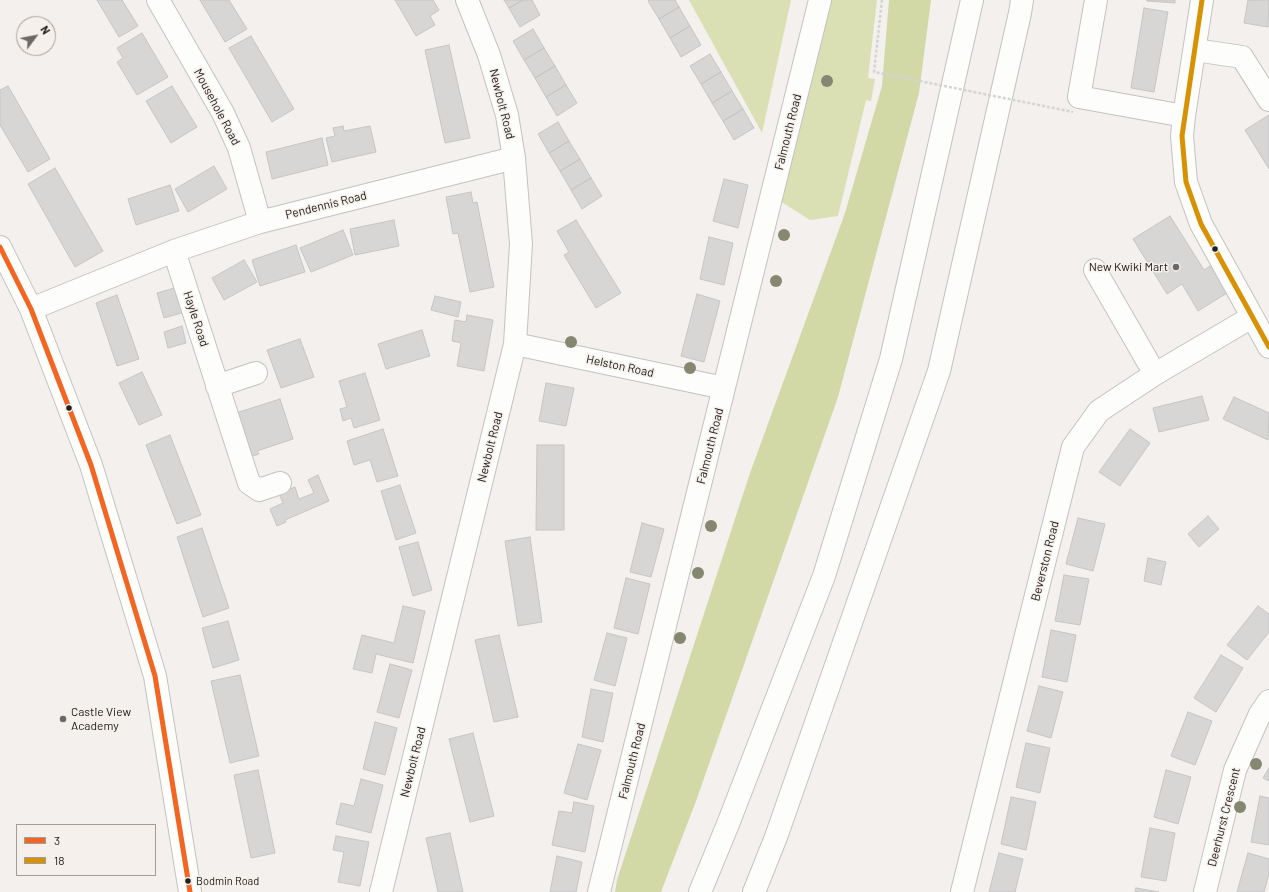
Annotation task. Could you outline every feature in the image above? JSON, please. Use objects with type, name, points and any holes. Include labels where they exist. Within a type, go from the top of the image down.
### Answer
[{"type":"main road","name":"Mousehole Road","points":[[158,0],[223,113],[239,148],[260,222]]},
{"type":"main road","name":"Newbolt Road","points":[[381,892],[515,344],[521,244],[514,158],[507,115],[489,55],[466,0]]},
{"type":"main road","name":"Falmouth Road","points":[[599,892],[820,0]]},
{"type":"main road","points":[[700,892],[728,824],[824,576],[891,359],[972,0]]},
{"type":"main road","points":[[754,892],[776,837],[940,371],[1022,0]]},
{"type":"main road","points":[[1096,0],[1079,98],[1184,116]]},
{"type":"main road","points":[[1202,0],[1182,136],[1186,182],[1201,224],[1269,346]]},
{"type":"main road","points":[[1195,50],[1242,57],[1269,100]]},
{"type":"main road","name":"Pendennis Road","points":[[31,309],[174,251],[260,222],[514,158]]},
{"type":"main road","points":[[0,247],[31,309],[91,465],[155,676],[190,892]]},
{"type":"main road","name":"Hayle Road","points":[[174,251],[249,484],[259,490],[280,483]]},
{"type":"main road","points":[[1095,270],[1155,374]]},
{"type":"main road","name":"Beverston Road","points":[[962,892],[1074,447],[1099,411],[1155,374],[1252,317]]},
{"type":"main road","name":"Helston Road","points":[[515,344],[724,388]]},
{"type":"main road","points":[[217,386],[256,373]]},
{"type":"main road","name":"Deerhurst Crescent","points":[[1205,892],[1235,770],[1260,714],[1269,702]]},
{"type":"path","points":[[882,0],[874,72],[1073,112]]},
{"type":"green space","points":[[689,0],[791,0],[762,133]]},
{"type":"green space","points":[[827,0],[877,0],[868,78],[875,79],[871,101],[866,100],[838,216],[810,220],[777,199]]},
{"type":"green space","points":[[889,0],[931,0],[919,93],[838,397],[696,801],[661,892],[615,892],[617,880],[750,473],[845,213],[882,86]]},
{"type":"building","points":[[97,0],[122,0],[138,26],[119,37]]},
{"type":"building","points":[[200,0],[229,0],[247,29],[225,42]]},
{"type":"building","points":[[395,0],[433,0],[439,10],[430,16],[435,25],[416,36]]},
{"type":"building","points":[[504,0],[523,0],[509,8]]},
{"type":"building","points":[[523,0],[532,0],[540,15],[520,27],[509,8]]},
{"type":"building","points":[[675,0],[679,7],[659,19],[648,1]]},
{"type":"building","points":[[1175,0],[1175,3],[1147,1]]},
{"type":"building","points":[[1248,0],[1269,0],[1268,27],[1244,23]]},
{"type":"building","points":[[679,7],[690,26],[670,38],[659,19]]},
{"type":"building","points":[[1144,8],[1168,12],[1154,92],[1131,88]]},
{"type":"building","points":[[690,26],[701,45],[681,57],[670,38]]},
{"type":"building","points":[[533,29],[544,48],[524,60],[513,41]]},
{"type":"building","points":[[142,33],[168,77],[137,95],[117,62],[123,58],[117,48]]},
{"type":"building","points":[[251,36],[294,109],[272,122],[229,48]]},
{"type":"building","points":[[449,45],[470,138],[445,143],[425,50]]},
{"type":"building","points":[[544,48],[555,66],[535,78],[524,60]]},
{"type":"building","points":[[710,54],[721,72],[701,84],[690,66]]},
{"type":"building","points":[[555,66],[566,85],[546,97],[535,78]]},
{"type":"building","points":[[721,72],[732,91],[712,103],[701,84]]},
{"type":"building","points":[[566,85],[577,103],[557,116],[546,97]]},
{"type":"building","points":[[8,86],[50,159],[28,172],[0,125],[0,90]]},
{"type":"building","points":[[172,86],[197,127],[171,143],[146,101]]},
{"type":"building","points":[[732,91],[743,109],[723,121],[712,103]]},
{"type":"building","points":[[743,109],[754,128],[734,140],[723,121]]},
{"type":"building","points":[[1269,115],[1269,169],[1245,130]]},
{"type":"building","points":[[558,122],[569,141],[549,153],[538,134]]},
{"type":"building","points":[[343,126],[344,131],[370,126],[376,152],[332,162],[326,138],[335,136],[333,128]]},
{"type":"building","points":[[322,138],[328,165],[272,179],[266,152]]},
{"type":"building","points":[[569,141],[580,159],[560,171],[549,153]]},
{"type":"building","points":[[580,159],[591,178],[571,190],[560,171]]},
{"type":"building","points":[[214,166],[227,189],[188,212],[175,189]]},
{"type":"building","points":[[55,168],[103,251],[75,267],[28,184]]},
{"type":"building","points":[[591,178],[602,196],[582,209],[571,190]]},
{"type":"building","points":[[724,179],[748,185],[738,228],[713,221]]},
{"type":"building","points":[[170,185],[179,211],[136,225],[128,199]]},
{"type":"building","points":[[471,192],[473,203],[477,202],[494,287],[470,292],[458,233],[453,234],[446,197]]},
{"type":"building","name":"New Kwiki Mart","points":[[1170,216],[1204,270],[1215,263],[1232,290],[1198,311],[1182,284],[1167,294],[1133,239]]},
{"type":"building","points":[[394,220],[399,246],[355,255],[350,229]]},
{"type":"building","points":[[576,220],[621,293],[596,308],[564,255],[569,252],[557,231]]},
{"type":"building","points":[[343,230],[353,255],[311,272],[300,248]]},
{"type":"building","points":[[709,237],[733,243],[724,285],[700,279]]},
{"type":"building","points":[[296,245],[305,272],[260,286],[252,260]]},
{"type":"building","points":[[244,260],[257,282],[224,300],[212,278]]},
{"type":"building","points":[[178,287],[185,312],[164,318],[157,293]]},
{"type":"building","points":[[697,294],[720,301],[704,362],[681,356]]},
{"type":"building","points":[[117,295],[139,359],[117,366],[96,303]]},
{"type":"building","points":[[435,296],[461,302],[458,317],[431,310]]},
{"type":"building","points":[[467,315],[493,320],[484,371],[457,366],[461,343],[452,341],[455,320],[466,322]]},
{"type":"building","points":[[182,326],[186,343],[168,348],[164,332]]},
{"type":"building","points":[[422,330],[430,356],[386,369],[378,344]]},
{"type":"building","points":[[300,339],[314,377],[281,388],[267,350]]},
{"type":"building","points":[[142,372],[162,415],[139,425],[119,383]]},
{"type":"building","points":[[365,373],[380,420],[354,428],[351,418],[343,421],[340,409],[347,407],[339,381]]},
{"type":"building","points":[[546,383],[574,388],[566,426],[539,421]]},
{"type":"building","points":[[1202,396],[1209,420],[1159,432],[1153,408]]},
{"type":"building","points":[[1234,397],[1269,413],[1268,440],[1223,419]]},
{"type":"building","points":[[280,399],[293,439],[257,451],[259,454],[247,458],[233,414]]},
{"type":"building","points":[[383,429],[398,476],[377,482],[370,460],[354,465],[347,441]]},
{"type":"building","points":[[1130,429],[1150,443],[1120,486],[1099,472]]},
{"type":"building","points":[[170,435],[201,515],[177,524],[146,445]]},
{"type":"building","points":[[537,445],[564,445],[564,530],[536,530]]},
{"type":"building","points":[[318,475],[329,501],[285,520],[286,522],[277,526],[270,509],[283,503],[279,494],[295,487],[299,499],[314,493],[308,480]]},
{"type":"building","points":[[400,485],[416,533],[396,540],[381,491]]},
{"type":"building","points":[[1208,516],[1219,529],[1199,547],[1188,534]]},
{"type":"building","points":[[1078,518],[1105,524],[1093,571],[1066,564]]},
{"type":"building","points":[[642,523],[664,529],[651,577],[630,572]]},
{"type":"building","points":[[202,528],[229,608],[203,617],[177,537]]},
{"type":"building","points":[[530,537],[542,622],[518,626],[505,541]]},
{"type":"building","points":[[418,542],[432,590],[413,596],[399,547]]},
{"type":"building","points":[[1148,558],[1166,562],[1161,585],[1144,581]]},
{"type":"building","points":[[1064,575],[1089,579],[1080,625],[1055,621]]},
{"type":"building","points":[[626,578],[650,584],[638,634],[614,628]]},
{"type":"building","points":[[403,606],[425,611],[413,663],[376,654],[372,673],[353,669],[362,635],[394,643]]},
{"type":"building","points":[[1258,606],[1269,614],[1269,632],[1247,660],[1227,645]]},
{"type":"building","points":[[228,621],[239,660],[213,668],[202,628]]},
{"type":"building","points":[[1051,630],[1076,635],[1067,682],[1042,677]]},
{"type":"building","points":[[607,633],[627,638],[615,686],[594,680]]},
{"type":"building","points":[[499,635],[518,717],[494,722],[475,640]]},
{"type":"building","points":[[1221,655],[1243,668],[1216,712],[1194,698]]},
{"type":"building","points":[[390,664],[412,670],[399,718],[377,712]]},
{"type":"building","points":[[240,675],[259,756],[230,763],[211,681]]},
{"type":"building","points":[[1039,686],[1063,692],[1051,738],[1027,731]]},
{"type":"building","points":[[591,689],[613,693],[603,742],[582,737]]},
{"type":"building","points":[[1188,712],[1212,721],[1195,765],[1171,756]]},
{"type":"building","points":[[375,722],[397,728],[385,775],[363,769]]},
{"type":"building","points":[[473,733],[494,816],[470,822],[449,739]]},
{"type":"building","points":[[1026,743],[1050,748],[1040,793],[1016,787]]},
{"type":"building","points":[[578,744],[601,750],[587,800],[564,793]]},
{"type":"building","points":[[1269,768],[1269,781],[1263,778]]},
{"type":"building","points":[[258,770],[275,853],[251,858],[234,775]]},
{"type":"building","points":[[1166,770],[1191,777],[1178,824],[1154,817]]},
{"type":"building","points":[[361,779],[383,785],[371,833],[336,824],[341,803],[354,806]]},
{"type":"building","points":[[1260,796],[1269,798],[1269,845],[1251,842]]},
{"type":"building","points":[[1011,797],[1036,802],[1026,850],[1001,844]]},
{"type":"building","points":[[574,802],[594,806],[585,852],[552,845],[559,811],[572,813]]},
{"type":"building","points":[[1150,828],[1175,833],[1166,881],[1141,877]]},
{"type":"building","points":[[450,833],[463,892],[438,892],[426,838]]},
{"type":"building","points":[[336,836],[369,842],[360,886],[338,882],[344,852],[333,850]]},
{"type":"building","points":[[999,853],[1023,859],[1015,892],[989,892]]},
{"type":"building","points":[[1248,853],[1269,859],[1269,874],[1264,892],[1237,892]]},
{"type":"building","points":[[557,856],[582,862],[576,892],[550,892]]},
{"type":"building","points":[[1136,888],[1159,892],[1135,892]]},
{"type":"transit line","name":"18","points":[[1202,0],[1182,136],[1186,182],[1201,224],[1269,347]]},
{"type":"transit line","name":"3","points":[[0,247],[31,309],[91,465],[155,676],[190,892]]},
{"type":"place","name":"New Kwiki Mart","points":[[1176,267]]},
{"type":"place","name":"Castle View Academy","points":[[63,719]]},
{"type":"place","name":"Bodmin Road","points":[[188,881]]}]
